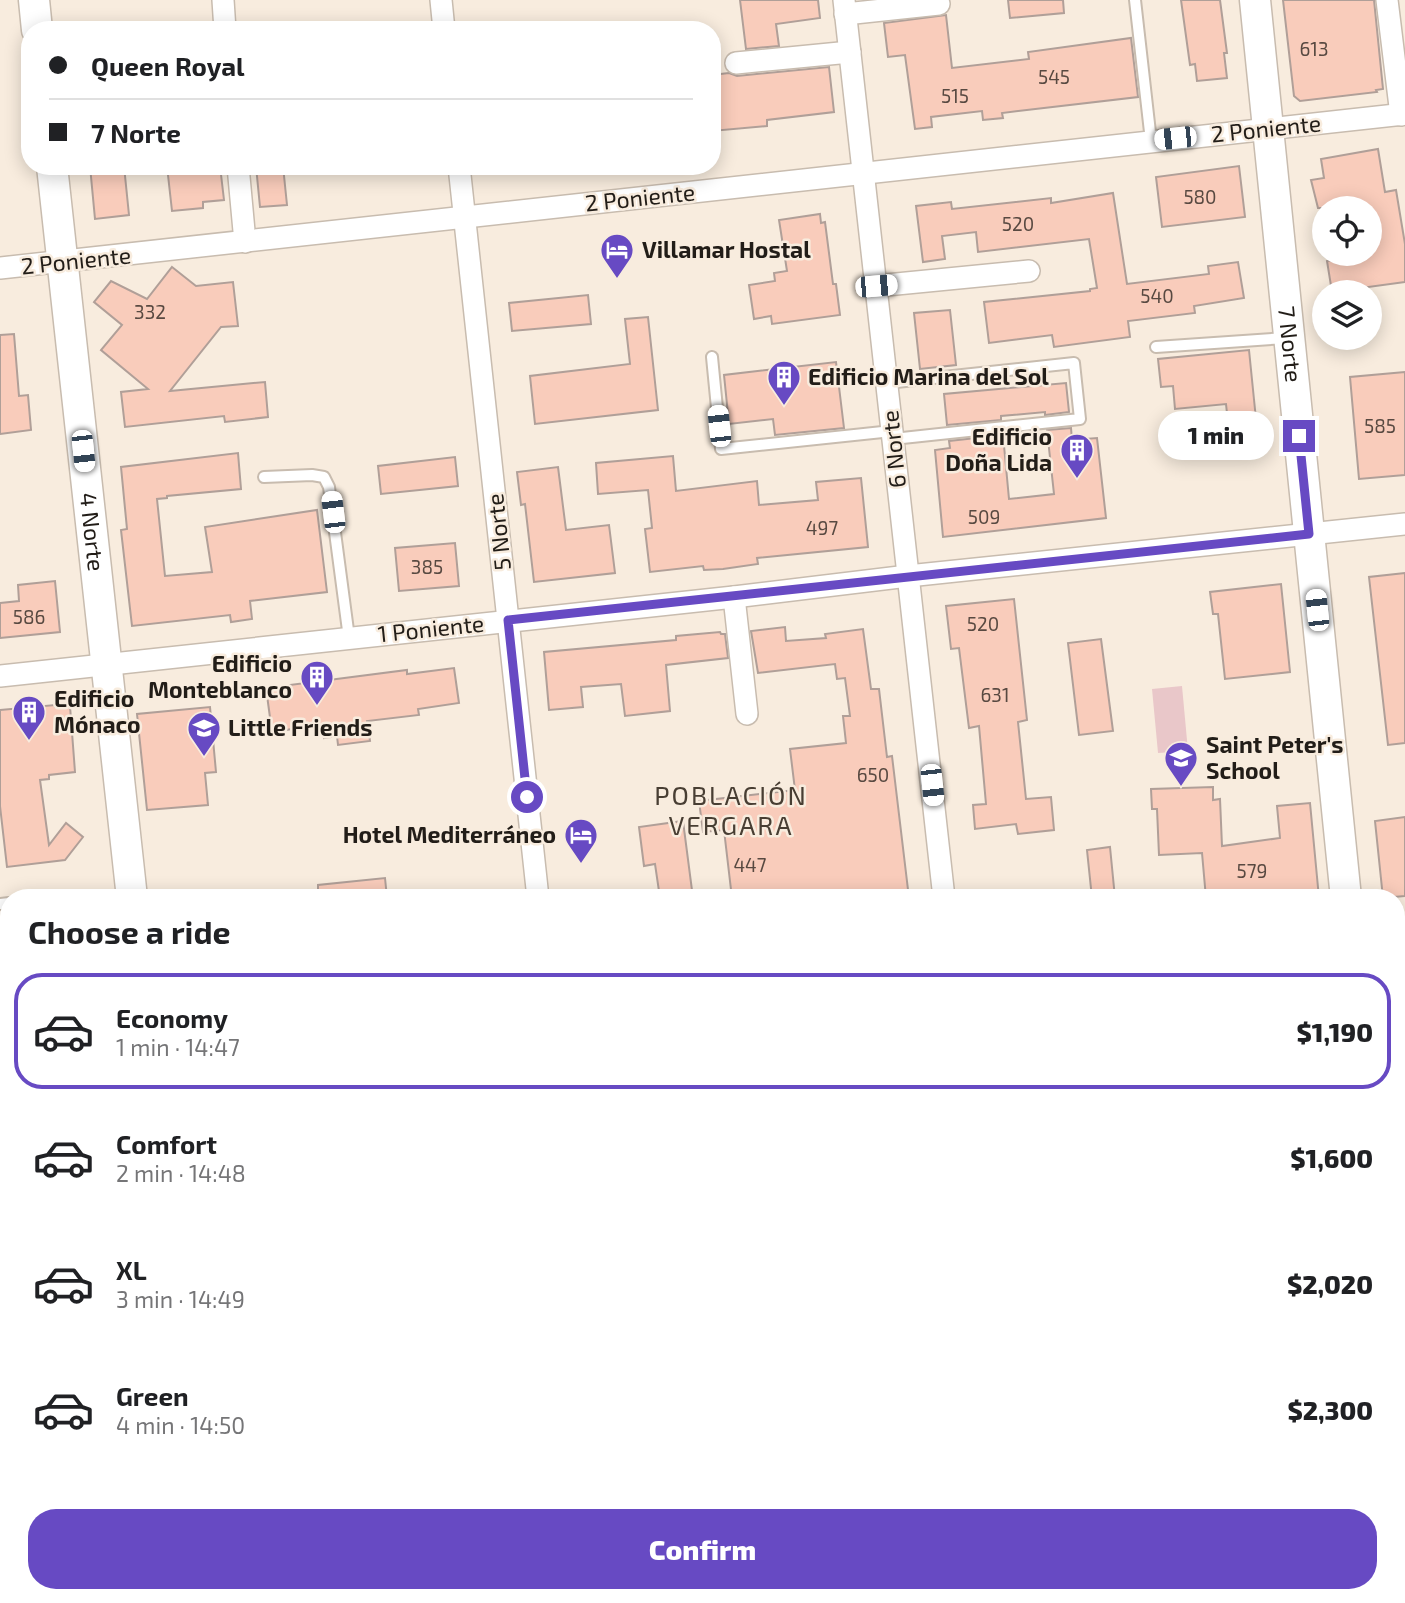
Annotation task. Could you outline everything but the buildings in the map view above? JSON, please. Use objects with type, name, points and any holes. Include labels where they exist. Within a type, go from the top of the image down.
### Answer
[{"type":"street","points":[[34,0],[36,21]]},
{"type":"street","points":[[223,0],[224,21]]},
{"type":"street","points":[[441,0],[443,21]]},
{"type":"street","name":"7 Norte","points":[[1255,0],[1345,889]]},
{"type":"street","points":[[1387,0],[1403,115]]},
{"type":"street","points":[[845,7],[939,4]]},
{"type":"street","name":"6 Norte","points":[[845,7],[943,889]]},
{"type":"street","points":[[736,63],[849,52]]},
{"type":"street","name":"2 Poniente","points":[[0,268],[1403,115]]},
{"type":"street","name":"4 Norte","points":[[53,175],[131,889]]},
{"type":"street","points":[[239,175],[245,242]]},
{"type":"street","name":"5 Norte","points":[[460,175],[537,889]]},
{"type":"street","points":[[876,286],[1029,271]]},
{"type":"street","name":"1 Poniente","points":[[0,676],[1405,524]]},
{"type":"street","points":[[734,597],[747,714]]},
{"type":"lane","points":[[1135,0],[1151,141]]},
{"type":"lane","points":[[1156,347],[1289,338]]},
{"type":"lane","points":[[712,357],[721,449],[1080,419],[1074,363],[887,383]]},
{"type":"lane","points":[[264,477],[312,475],[324,477],[330,486],[349,638]]},
{"type":"shaded area","points":[[1182,686],[1188,751],[1158,753],[1152,689]]},
{"type":"place","name":"Villamar Hostal","points":[[617,280]]},
{"type":"place","name":"Edificio Marina del Sol","points":[[784,407]]},
{"type":"place","name":"Edificio Doña Lida","points":[[1077,480]]},
{"type":"place","name":"Edificio Monteblanco","points":[[317,707]]},
{"type":"place","name":"Edificio Mónaco","points":[[29,742]]},
{"type":"place","name":"Little Friends","points":[[204,758]]},
{"type":"place","name":"Saint Peter's School","points":[[1181,788]]},
{"type":"place","name":"Hotel Mediterráneo","points":[[581,865]]},
{"type":"district","name":"POBLACIÓN VERGARA","points":[[731,811]]},
{"type":"route","points":[[527,797],[508,620],[1309,534],[1299,436]]}]
